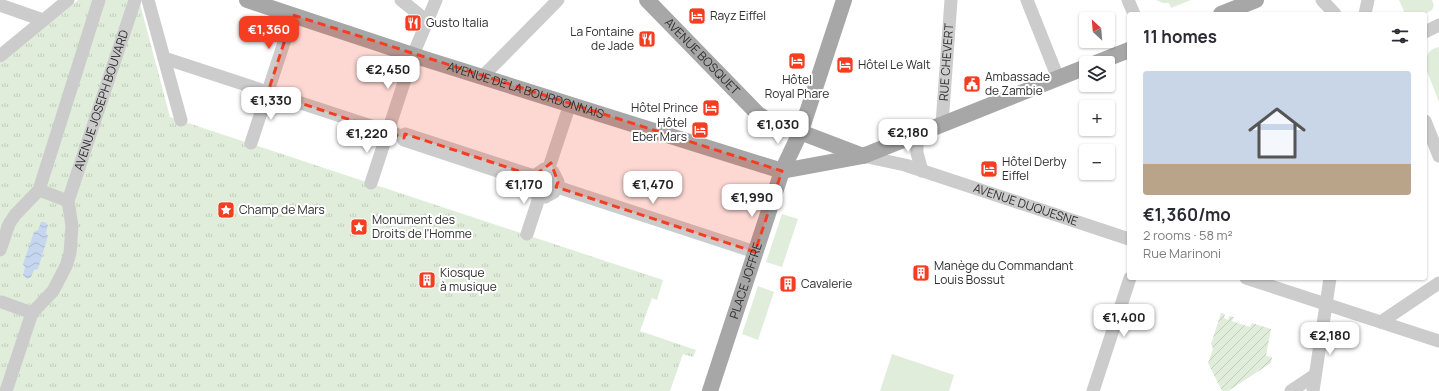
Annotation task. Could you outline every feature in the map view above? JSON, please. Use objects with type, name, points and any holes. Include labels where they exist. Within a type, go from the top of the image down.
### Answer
[{"type":"main road","name":"AVENUE DE LA BOURDONNAIS","points":[[248,0],[413,55],[782,171]]},
{"type":"main road","name":"PLACE JOFFRE","points":[[710,391],[782,171],[801,131],[844,0]]},
{"type":"main road","points":[[1226,12],[1256,0]]},
{"type":"main road","name":"AVENUE BOSQUET","points":[[651,1],[758,114],[766,120],[801,131],[863,156]]},
{"type":"main road","points":[[1114,56],[1127,51]]},
{"type":"main road","points":[[782,171],[863,156],[942,124],[1055,71],[1079,68]]},
{"type":"street","points":[[0,56],[68,0]]},
{"type":"street","points":[[0,250],[9,224],[15,215],[39,190],[99,0]]},
{"type":"street","name":"AVENUE JOSEPH BOUVARD","points":[[68,201],[135,0]]},
{"type":"street","points":[[148,0],[181,120]]},
{"type":"street","points":[[401,0],[427,21]]},
{"type":"street","points":[[371,183],[413,55],[436,0]]},
{"type":"street","points":[[482,77],[558,0]]},
{"type":"street","name":"RUE CHEVERT","points":[[942,124],[951,0]]},
{"type":"street","points":[[1027,0],[1055,71]]},
{"type":"street","points":[[1128,0],[1133,12]]},
{"type":"street","points":[[1322,0],[1333,12]]},
{"type":"street","points":[[1365,12],[1368,0]]},
{"type":"street","points":[[0,5],[43,20]]},
{"type":"street","points":[[251,144],[293,15]]},
{"type":"street","points":[[1427,31],[1439,25]]},
{"type":"street","points":[[164,58],[388,132],[547,188],[755,252]]},
{"type":"street","points":[[548,170],[570,104]]},
{"type":"street","points":[[1427,126],[1439,156]]},
{"type":"street","points":[[404,138],[405,134],[534,176],[544,169],[554,172],[558,182],[547,188],[527,234]]},
{"type":"street","points":[[917,134],[917,153],[922,171]]},
{"type":"street","name":"AVENUE DUQUESNE","points":[[863,156],[922,171],[1127,238]]},
{"type":"street","points":[[6,391],[32,313],[53,291],[66,266],[70,253],[72,226],[68,201],[39,190]]},
{"type":"street","points":[[1093,391],[1129,280]]},
{"type":"street","points":[[1252,280],[1439,341]]},
{"type":"street","points":[[1313,391],[1330,280]]},
{"type":"street","points":[[1381,322],[1439,284]]},
{"type":"street","points":[[1,300],[32,313]]},
{"type":"street","points":[[1291,391],[1315,375]]},
{"type":"highlighted area","points":[[293,15],[782,171],[755,252],[556,187],[558,182],[551,163],[534,176],[405,134],[404,138],[268,92]]},
{"type":"green space","name":"Champ de Mars","points":[[78,0],[139,0],[170,117],[663,280],[657,300],[652,298],[640,331],[696,350],[693,357],[683,354],[670,391],[0,391],[0,63]]},
{"type":"green space","points":[[1156,0],[1191,0],[1171,8],[1169,3],[1163,3]]},
{"type":"green space","points":[[1399,0],[1432,0],[1434,5],[1432,10],[1427,13],[1404,12]]},
{"type":"green space","points":[[1439,47],[1439,102],[1427,71],[1427,55],[1433,49]]},
{"type":"green space","points":[[782,214],[798,219],[782,267],[766,262]]},
{"type":"green space","points":[[758,286],[774,292],[758,340],[742,334]]},
{"type":"green space","points":[[1221,313],[1225,314],[1224,318],[1228,320],[1229,316],[1234,317],[1232,321],[1250,327],[1252,323],[1271,329],[1266,356],[1272,357],[1271,363],[1228,391],[1222,391],[1208,363],[1213,349],[1211,344]]},
{"type":"green space","points":[[892,354],[954,375],[949,391],[880,391]]},
{"type":"water","points":[[41,222],[45,222],[48,225],[46,233],[48,236],[38,269],[34,270],[31,277],[27,279],[23,275],[25,267],[23,264],[34,232],[38,230]]},
{"type":"place","name":"Rayz Eiffel","points":[[697,16]]},
{"type":"place","name":"Gusto Italia","points":[[413,23]]},
{"type":"place","name":"La Fontaine de Jade","points":[[647,39]]},
{"type":"place","name":"Hôtel Royal Phare","points":[[797,61]]},
{"type":"place","name":"Hôtel Le Walt","points":[[845,65]]},
{"type":"place","name":"Ambassade de Zambie","points":[[972,84]]},
{"type":"place","name":"Hôtel Prince","points":[[711,108]]},
{"type":"place","name":"Hôtel Eber Mars","points":[[700,130]]},
{"type":"place","name":"Hôtel Derby Eiffel","points":[[989,169]]},
{"type":"place","name":"Champ de Mars","points":[[226,210]]},
{"type":"place","name":"Monument des Droits de l'Homme","points":[[359,227]]},
{"type":"place","name":"Manège du Commandant Louis Bossut","points":[[921,273]]},
{"type":"place","name":"Kiosque à musique","points":[[427,280]]},
{"type":"place","name":"Cavalerie","points":[[788,284]]}]
